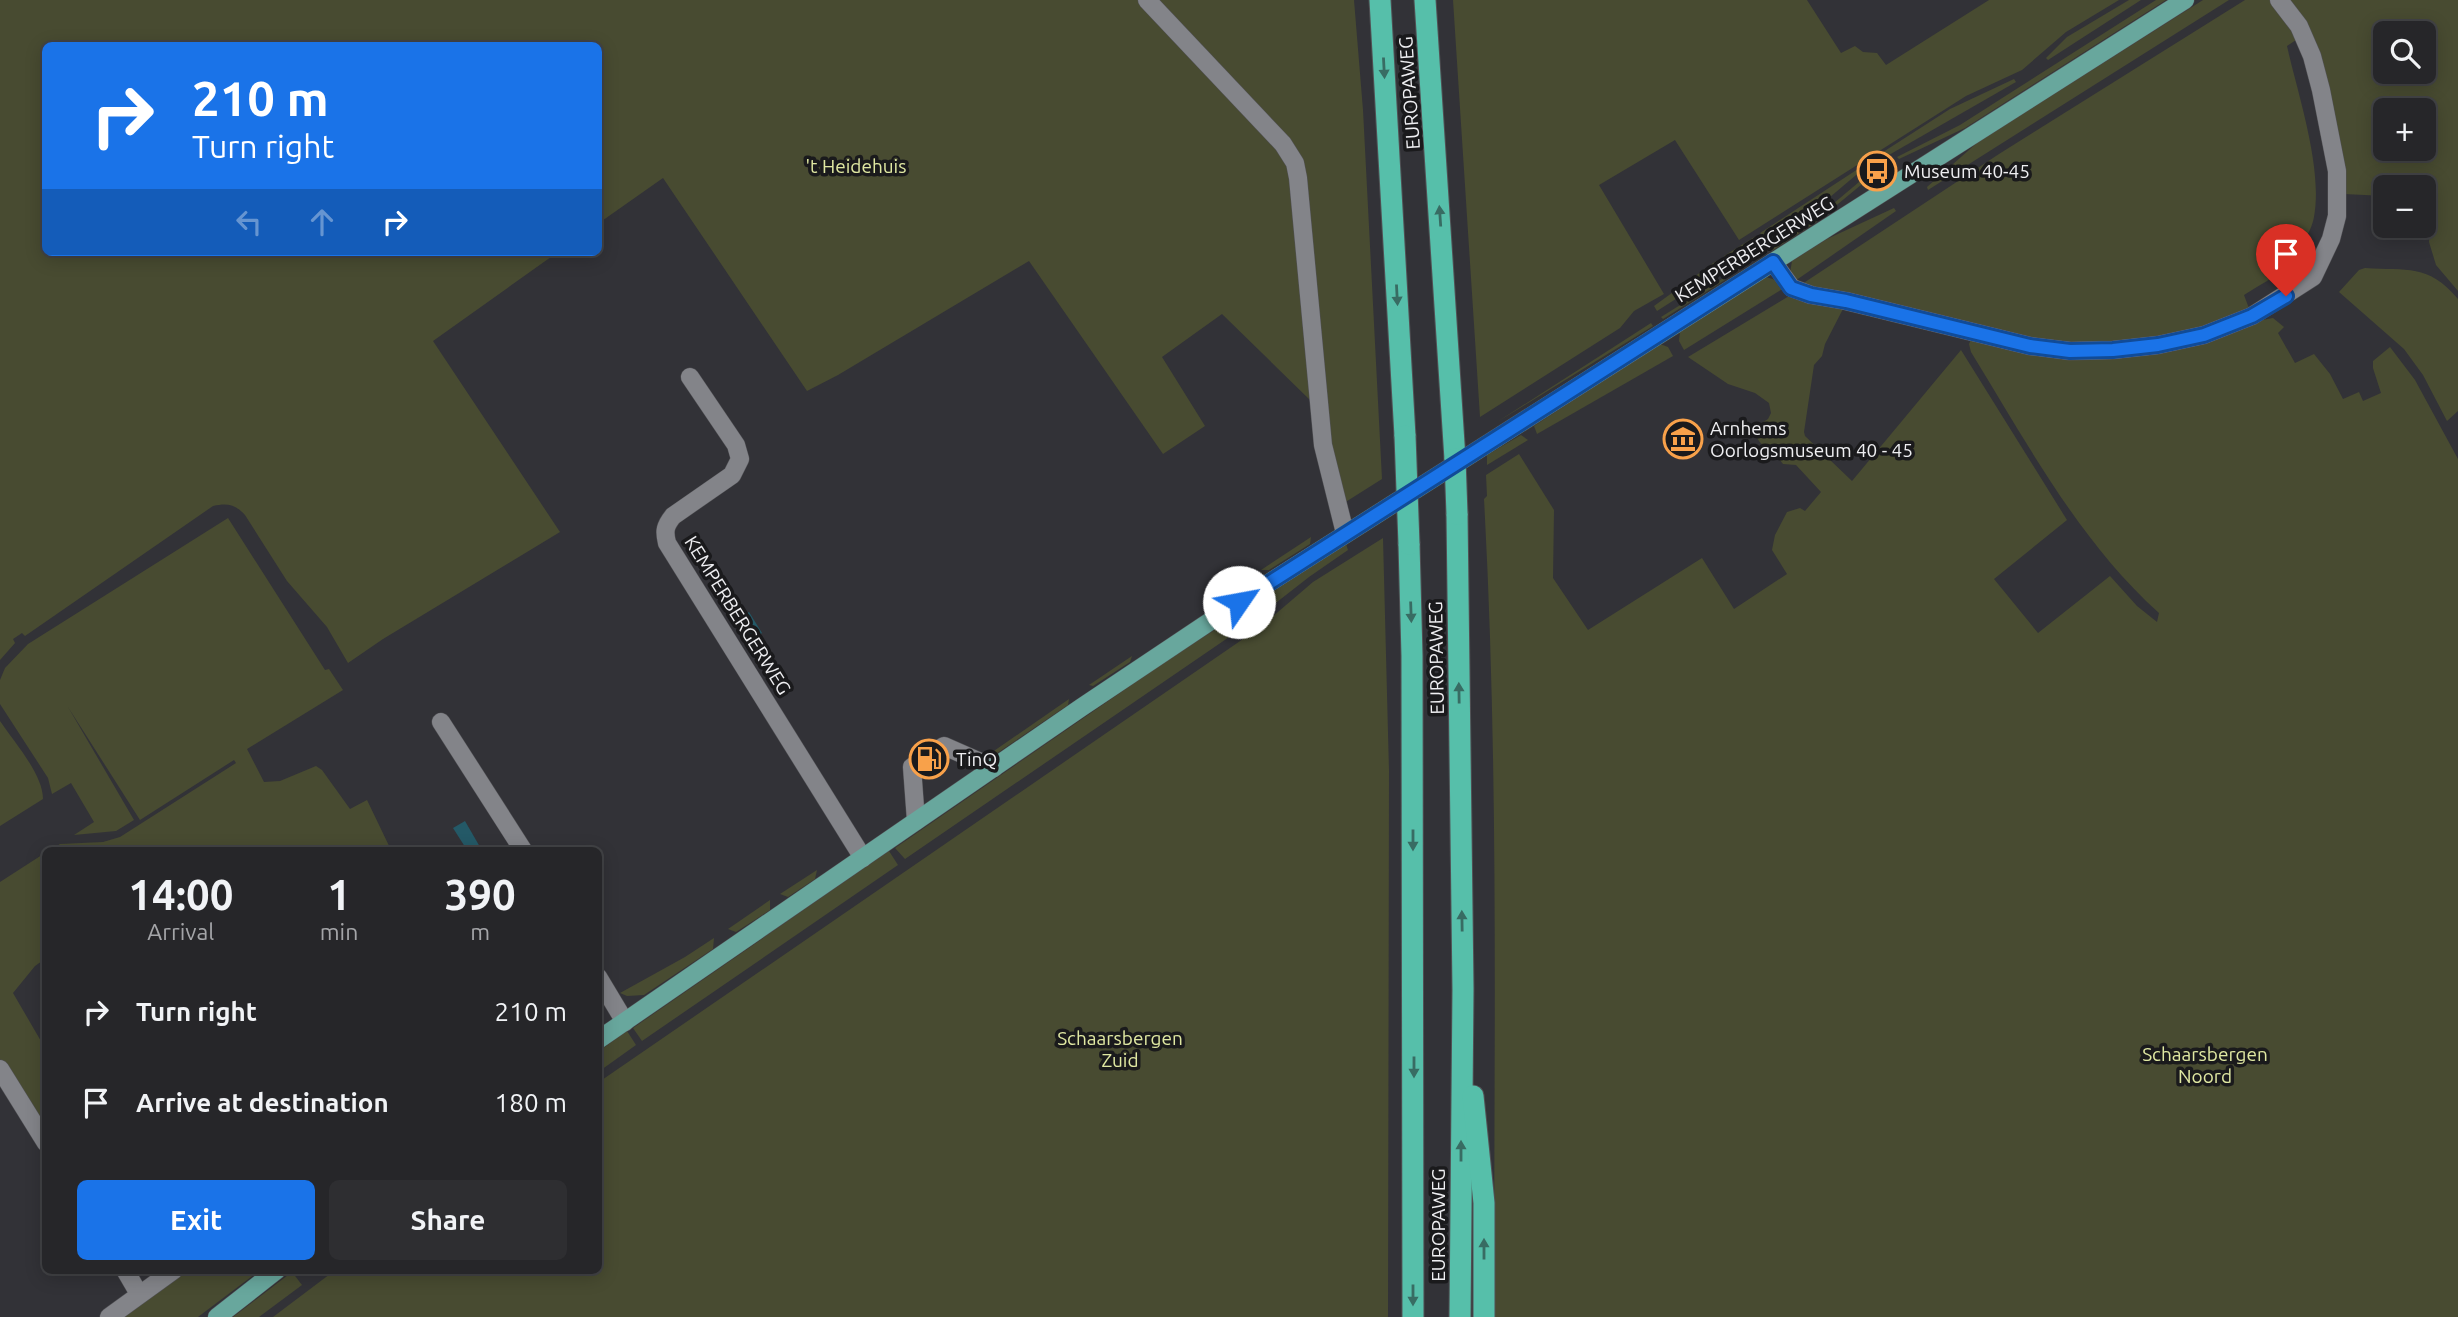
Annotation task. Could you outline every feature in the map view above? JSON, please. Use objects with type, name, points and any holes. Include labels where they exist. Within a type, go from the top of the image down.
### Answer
[{"type":"highway","name":"EUROPAWEG","points":[[1380,0],[1405,436],[1413,683],[1413,1317]]},
{"type":"highway","name":"EUROPAWEG","points":[[1426,0],[1453,406],[1457,514],[1463,989],[1460,1317]]},
{"type":"highway","points":[[1463,989],[1484,1203],[1484,1317]]},
{"type":"main road","name":"KEMPERBERGERWEG","points":[[602,1037],[1183,639],[1345,533],[2185,0]]},
{"type":"main road","points":[[217,1317],[272,1274]]},
{"type":"street","points":[[1147,0],[1283,144],[1295,163],[1300,191],[1323,445],[1345,533]]},
{"type":"street","points":[[1773,262],[1791,288],[1811,295],[2030,346],[2070,351],[2158,345],[2204,335],[2252,316],[2313,277],[2331,239],[2337,216],[2337,171],[2312,56],[2299,26],[2279,0]]},
{"type":"street","name":"KEMPERBERGERWEG","points":[[690,377],[736,445],[740,459],[732,475],[673,516],[664,532],[667,543],[863,858]]},
{"type":"street","points":[[441,722],[521,847]]},
{"type":"street","points":[[916,821],[912,767],[944,747],[994,768]]},
{"type":"street","points":[[603,997],[625,1022]]},
{"type":"street","points":[[0,1069],[42,1137]]},
{"type":"street","points":[[127,1274],[139,1294]]},
{"type":"street","points":[[109,1317],[168,1274]]},
{"type":"green space","name":"'t Heidehuis","points":[[0,0],[1140,0],[1278,147],[1290,166],[1310,400],[1222,314],[1162,357],[1205,426],[1163,454],[1029,261],[807,391],[663,178],[602,221],[602,42],[42,42],[42,256],[552,256],[433,341],[560,532],[348,663],[327,627],[287,581],[245,515],[230,505],[213,506],[25,636],[22,633],[13,639],[15,643],[0,660]]},
{"type":"green space","points":[[1153,0],[1354,0],[1363,110],[1382,479],[1344,503],[1331,445],[1303,178]]},
{"type":"green space","points":[[1453,0],[1807,0],[1841,53],[1855,46],[1863,52],[1877,53],[1886,65],[1989,0],[2119,0],[2066,32],[2022,70],[1966,96],[1739,240],[1675,140],[1599,185],[1664,294],[1634,311],[1620,328],[1480,417]]},
{"type":"green space","points":[[2129,0],[2141,0],[2048,60],[2046,58],[2067,37]]},
{"type":"green space","points":[[2156,0],[2166,0],[1965,128],[1899,159],[1897,157],[1960,125]]},
{"type":"green space","points":[[2203,0],[2229,0],[1928,190],[1927,187],[1978,142]]},
{"type":"green space","points":[[2245,0],[2272,0],[2299,38],[2287,46],[2308,132],[2316,198],[2311,228],[2292,260],[2276,275],[2244,295],[2250,311],[2202,331],[2113,345],[2031,341],[1799,286],[1999,154]]},
{"type":"green space","points":[[2286,0],[2458,0],[2458,291],[2436,265],[2429,242],[2429,238],[2436,238],[2436,175],[2373,175],[2373,195],[2344,194],[2342,170]]},
{"type":"green space","points":[[2014,79],[2016,82],[1868,167],[1866,163],[1950,109]]},
{"type":"green space","points":[[1861,167],[1862,170],[1810,214],[1766,242],[1760,233]]},
{"type":"green space","points":[[1865,177],[1867,180],[1815,223],[1772,251],[1770,248],[1815,219]]},
{"type":"green space","points":[[1894,208],[1896,211],[1795,281],[1790,273],[1792,261],[1827,239]]},
{"type":"green space","points":[[1756,236],[1761,245],[1730,265],[1724,256]]},
{"type":"green space","points":[[1716,261],[1721,270],[1657,311],[1654,306]]},
{"type":"green space","points":[[2365,268],[2426,274],[2437,279],[2458,299],[2458,411],[2447,421],[2423,375],[2404,349],[2339,292],[2359,270]]},
{"type":"green space","points":[[1725,277],[1725,280],[1663,319],[1661,317]]},
{"type":"green space","points":[[1766,277],[1779,281],[1784,288],[1684,350],[1679,341],[1680,332]]},
{"type":"green space","name":"Schaarsbergen Noord","points":[[1794,293],[1845,305],[1825,344],[1822,356],[1814,365],[1804,432],[1852,481],[1961,350],[2067,520],[1994,579],[2038,633],[2110,576],[2137,606],[2157,622],[2159,613],[2104,555],[2056,490],[1971,352],[1969,344],[1972,337],[2070,356],[2273,318],[2284,327],[2278,333],[2295,363],[2314,354],[2330,374],[2343,399],[2359,392],[2363,401],[2381,393],[2373,361],[2390,347],[2415,380],[2458,459],[2458,1317],[1494,1317],[1494,805],[1484,499],[1487,496],[1486,475],[1519,454],[1554,510],[1553,578],[1588,630],[1702,558],[1734,609],[1787,574],[1772,550],[1775,535],[1787,512],[1800,508],[1805,511],[1821,492],[1796,465],[1783,464],[1758,440],[1754,428],[1768,419],[1771,413],[1769,403],[1755,393],[1728,384],[1688,357]]},
{"type":"green space","points":[[1651,323],[1653,326],[1497,422]]},
{"type":"green space","points":[[1660,344],[1668,347],[1673,356],[1537,434],[1534,426]]},
{"type":"green space","points":[[1521,435],[1528,440],[1487,465],[1487,455]]},
{"type":"green space","points":[[228,518],[325,670],[329,669],[343,690],[247,749],[264,782],[280,781],[316,766],[322,770],[350,809],[367,800],[390,847],[55,847],[60,844],[103,842],[120,837],[236,763],[234,760],[140,820],[68,707],[134,820],[116,831],[74,835],[94,822],[71,783],[52,794],[48,778],[0,704],[0,680],[5,668],[28,644]]},
{"type":"green space","points":[[1311,537],[1310,544],[1269,570],[1261,570]]},
{"type":"green space","name":"Schaarsbergen Zuid","points":[[1383,538],[1389,771],[1388,1317],[273,1317],[330,1274],[602,1274],[602,1080],[1259,628],[1313,582]]},
{"type":"green space","points":[[1346,544],[1348,550],[1254,620],[905,859],[895,848],[1156,668]]},
{"type":"green space","points":[[1132,656],[1130,662],[1093,686],[1089,685]]},
{"type":"green space","points":[[1069,699],[1068,705],[993,756],[988,755]]},
{"type":"green space","points":[[0,721],[33,769],[42,789],[43,799],[0,826]]},
{"type":"green space","points":[[889,851],[898,865],[642,1041],[633,1028]]},
{"type":"green space","points":[[42,855],[42,961],[13,993],[42,1043],[42,1127],[0,1059],[0,882]]},
{"type":"green space","points":[[817,870],[815,879],[788,897],[780,894]]},
{"type":"green space","points":[[770,900],[770,910],[736,932],[728,929]]},
{"type":"green space","points":[[714,938],[713,949],[644,995],[627,996],[620,993],[685,957]]},
{"type":"green space","points":[[627,1031],[636,1045],[602,1069],[602,1049]]},
{"type":"green space","points":[[182,1274],[255,1274],[198,1317],[121,1317]]},
{"type":"green space","points":[[289,1274],[294,1274],[302,1285],[259,1317],[233,1317]]},
{"type":"water","points":[[749,612],[762,633],[750,641],[737,619]]},
{"type":"water","points":[[465,821],[480,847],[465,847],[453,828]]},
{"type":"place","name":"Museum 40-45","points":[[1877,171]]},
{"type":"place","name":"Arnhems Oorlogsmuseum 40 - 45","points":[[1683,439]]},
{"type":"place","name":"TinQ","points":[[929,759]]},
{"type":"route","points":[[1239,602],[1773,262],[1791,288],[1811,295],[2030,346],[2070,351],[2158,345],[2204,335],[2252,316],[2286,296]]}]
